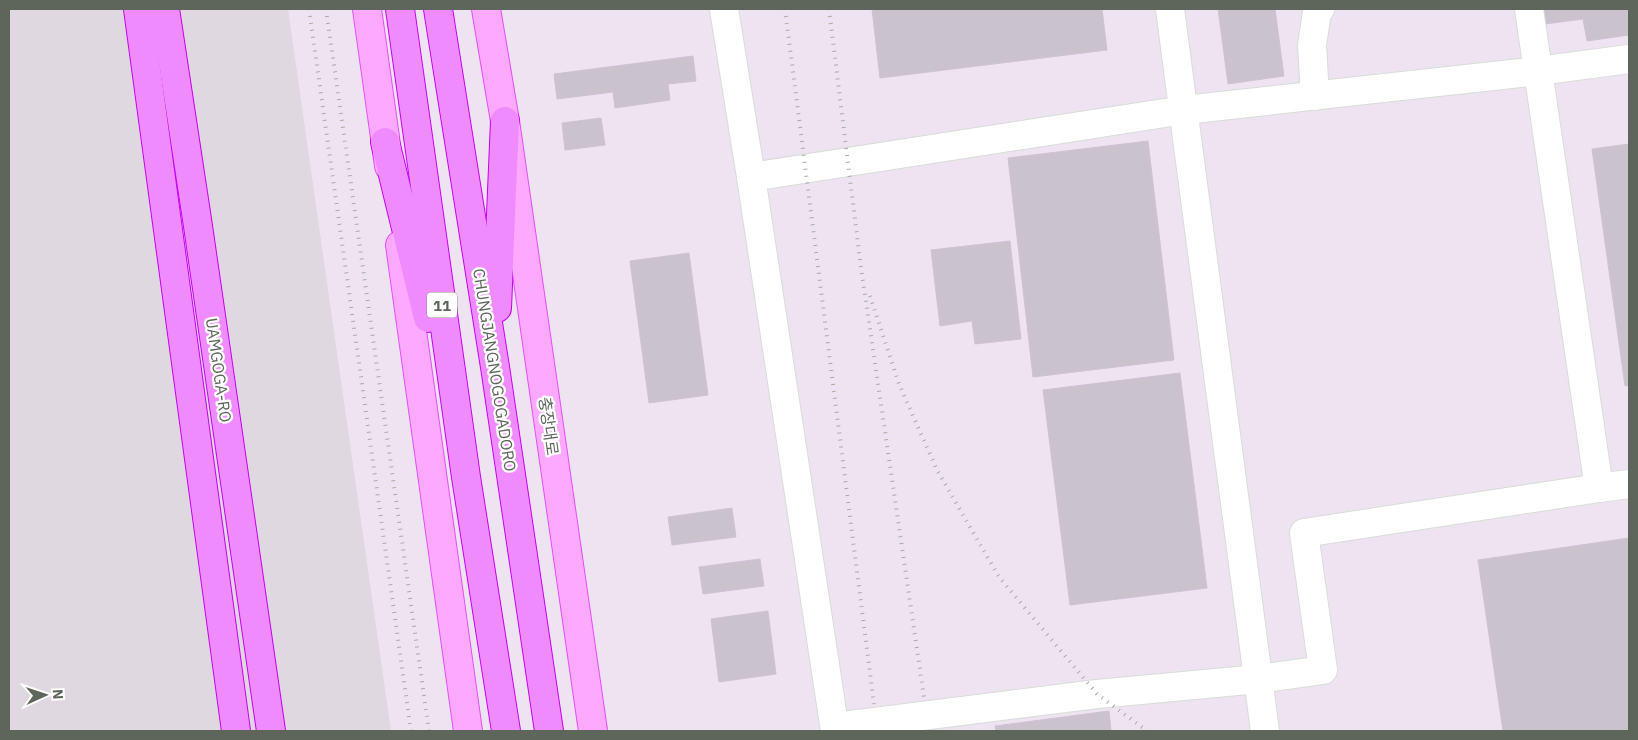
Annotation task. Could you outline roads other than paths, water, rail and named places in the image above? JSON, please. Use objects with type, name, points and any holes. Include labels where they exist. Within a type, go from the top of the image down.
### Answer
[{"type":"highway","name":"UAMGOGA-RO","points":[[138,9],[236,731]]},
{"type":"highway","name":"UAMGOGA-RO","points":[[165,9],[272,731]]},
{"type":"highway","name":"11","points":[[400,9],[466,477],[506,731]]},
{"type":"highway","name":"CHUNGJANGNOGOGADORO","points":[[438,9],[495,367],[549,731]]},
{"type":"highway","points":[[495,367],[505,121]]},
{"type":"highway","points":[[385,142],[466,477]]},
{"type":"main road","points":[[367,9],[468,731]]},
{"type":"main road","name":"충장대로","points":[[486,9],[505,121],[593,731]]},
{"type":"street","points":[[724,9],[835,729],[1098,694],[1323,670],[1304,533],[1629,484]]},
{"type":"street","points":[[1170,9],[1265,731]]},
{"type":"street","points":[[1315,96],[1312,45],[1317,12],[1320,9]]},
{"type":"street","points":[[1529,9],[1599,488]]},
{"type":"street","points":[[751,177],[1184,110],[1538,71],[1629,58]]},
{"type":"railway","points":[[309,9],[411,731]]},
{"type":"railway","points":[[326,9],[429,731]]},
{"type":"railway","points":[[785,9],[874,704]]},
{"type":"railway","points":[[829,9],[861,268],[924,697]]},
{"type":"railway","points":[[870,296],[899,384],[937,470],[999,577],[1097,694],[1147,731]]}]
